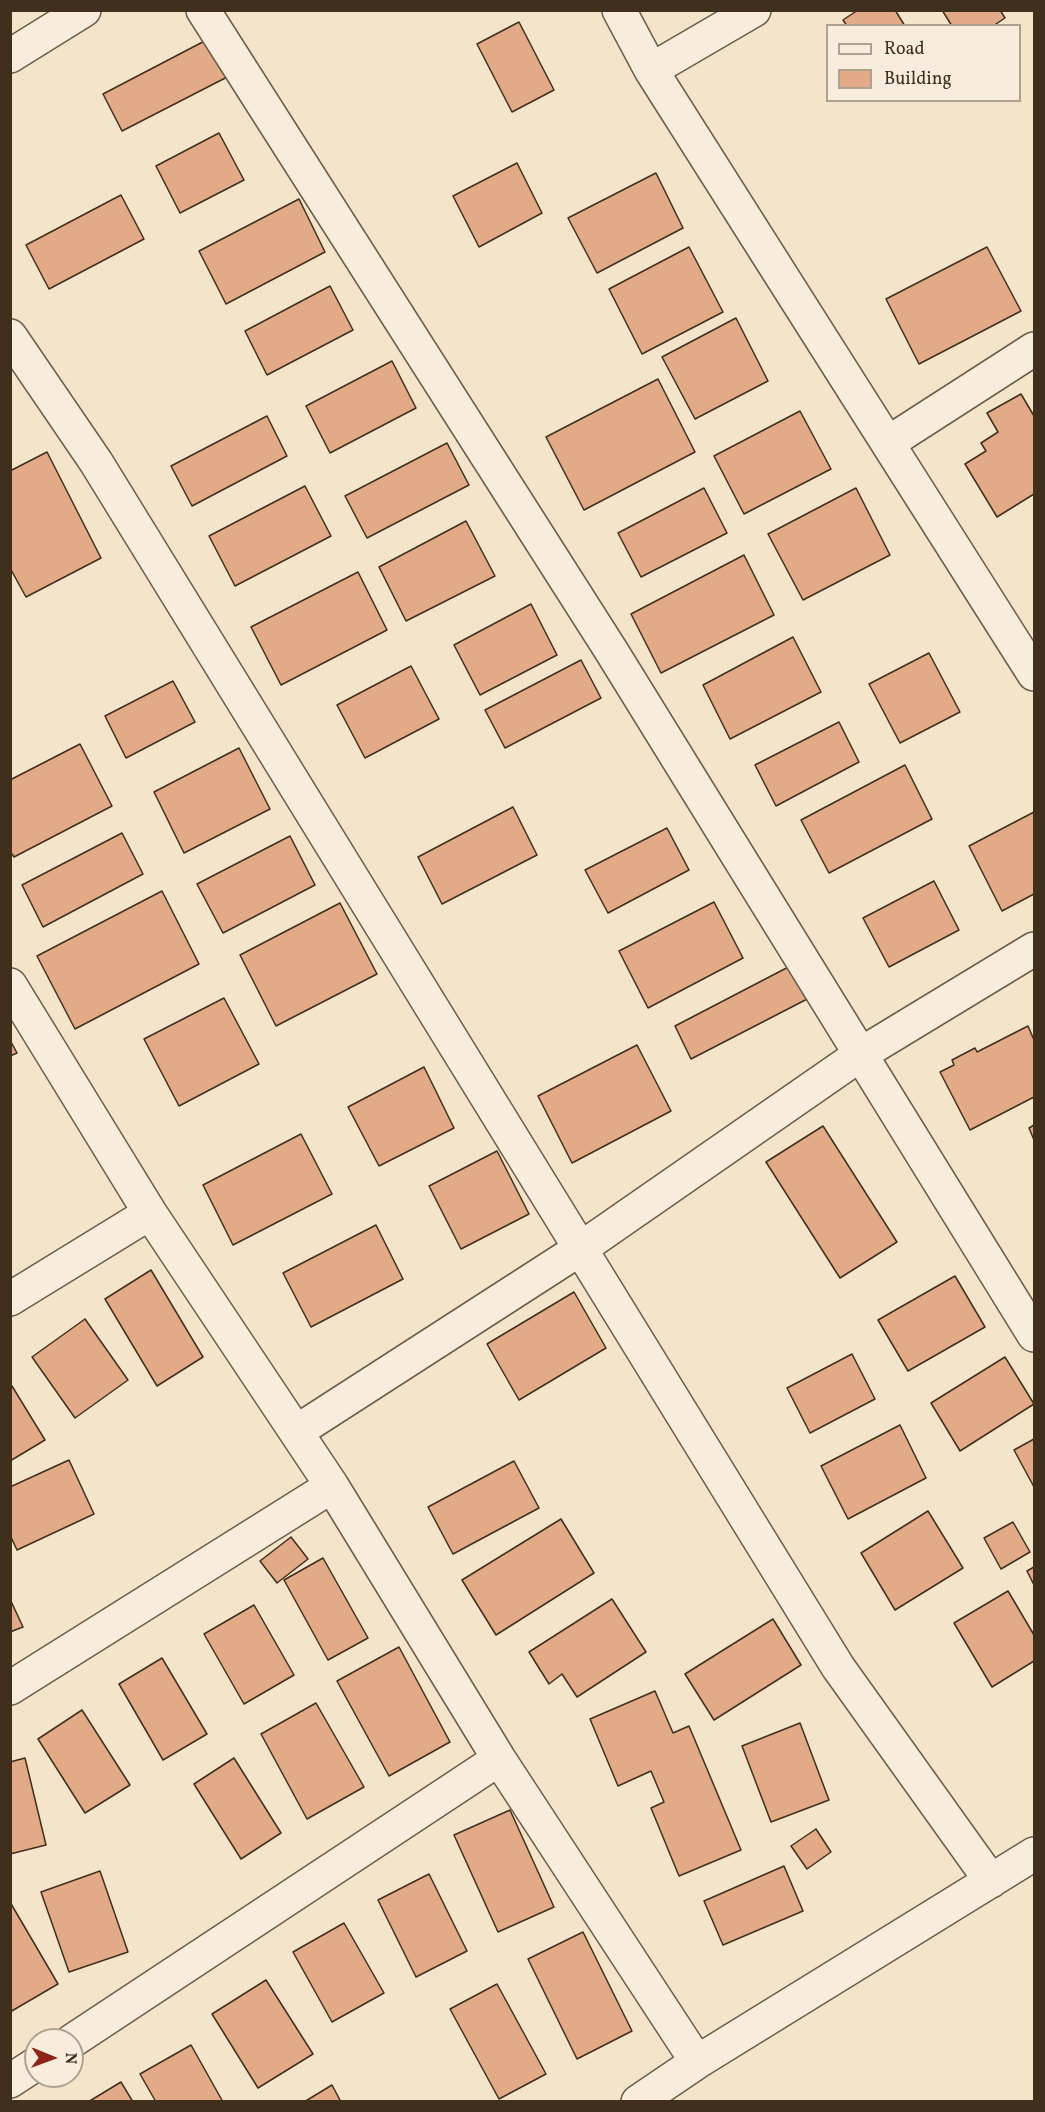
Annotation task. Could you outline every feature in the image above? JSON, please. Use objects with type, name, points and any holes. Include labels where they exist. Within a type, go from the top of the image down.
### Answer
[{"type":"street","points":[[10,56],[84,10]]},
{"type":"street","points":[[203,10],[612,652],[1035,1335]]},
{"type":"street","points":[[619,10],[651,70],[1035,674]]},
{"type":"street","points":[[651,70],[754,10]]},
{"type":"street","points":[[10,336],[96,462],[838,1667],[991,1881]]},
{"type":"street","points":[[888,443],[1035,349]]},
{"type":"street","points":[[296,1432],[580,1249],[861,1054],[1035,949]]},
{"type":"street","points":[[10,985],[150,1213],[332,1486],[499,1759],[697,2062]]},
{"type":"street","points":[[10,1299],[150,1213]]},
{"type":"street","points":[[10,1688],[332,1486]]},
{"type":"street","points":[[84,2033],[499,1759]]},
{"type":"street","points":[[638,2102],[697,2062],[1035,1854]]},
{"type":"street","points":[[10,2081],[24,2072]]},
{"type":"building","points":[[858,10],[895,10],[904,24],[846,24],[843,20]]},
{"type":"building","points":[[942,10],[1000,10],[1005,18],[996,24],[951,24]]},
{"type":"building","points":[[519,22],[554,90],[512,112],[477,44]]},
{"type":"building","points":[[218,34],[237,72],[122,131],[103,94]]},
{"type":"building","points":[[219,133],[244,180],[180,213],[156,166]]},
{"type":"building","points":[[517,163],[542,213],[479,247],[453,196]]},
{"type":"building","points":[[656,173],[683,228],[597,273],[568,218]]},
{"type":"building","points":[[121,195],[144,239],[49,289],[26,245]]},
{"type":"building","points":[[299,199],[325,252],[226,304],[199,251]]},
{"type":"building","points":[[689,247],[723,312],[642,354],[609,289]]},
{"type":"building","points":[[987,247],[1021,311],[919,364],[886,299]]},
{"type":"building","points":[[330,286],[353,330],[267,375],[245,331]]},
{"type":"building","points":[[736,318],[768,381],[695,419],[662,357]]},
{"type":"building","points":[[392,361],[416,408],[330,453],[306,406]]},
{"type":"building","points":[[658,379],[695,452],[584,510],[546,437]]},
{"type":"building","points":[[1021,394],[1034,416],[1034,494],[997,517],[965,464],[986,451],[981,443],[998,432],[987,413]]},
{"type":"building","points":[[800,411],[831,469],[744,514],[714,456]]},
{"type":"building","points":[[267,416],[287,456],[192,506],[171,466]]},
{"type":"building","points":[[447,443],[469,485],[367,538],[345,496]]},
{"type":"building","points":[[47,452],[101,558],[26,597],[10,568],[10,471]]},
{"type":"building","points":[[305,486],[331,536],[235,586],[209,536]]},
{"type":"building","points":[[704,488],[727,533],[641,577],[618,533]]},
{"type":"building","points":[[856,488],[890,555],[803,600],[768,534]]},
{"type":"building","points":[[466,521],[495,576],[406,621],[379,567]]},
{"type":"building","points":[[744,555],[774,615],[661,673],[631,614]]},
{"type":"building","points":[[358,572],[387,630],[281,685],[251,627]]},
{"type":"building","points":[[531,604],[557,655],[480,695],[454,645]]},
{"type":"building","points":[[793,637],[821,692],[730,739],[703,685]]},
{"type":"building","points":[[929,653],[960,712],[900,743],[869,684]]},
{"type":"building","points":[[581,660],[601,698],[505,748],[485,710]]},
{"type":"building","points":[[411,666],[439,719],[365,758],[337,705]]},
{"type":"building","points":[[173,681],[195,722],[126,758],[105,716]]},
{"type":"building","points":[[839,722],[859,762],[776,806],[755,765]]},
{"type":"building","points":[[80,744],[112,806],[14,857],[10,851],[10,780]]},
{"type":"building","points":[[239,748],[270,809],[184,853],[154,792]]},
{"type":"building","points":[[905,765],[932,819],[829,873],[801,820]]},
{"type":"building","points":[[513,807],[537,855],[442,904],[418,857]]},
{"type":"building","points":[[1034,812],[1034,894],[1002,911],[969,846]]},
{"type":"building","points":[[667,828],[689,870],[608,913],[585,870]]},
{"type":"building","points":[[122,833],[143,874],[43,927],[22,885]]},
{"type":"building","points":[[290,836],[315,885],[223,933],[197,884]]},
{"type":"building","points":[[934,881],[959,930],[889,967],[863,918]]},
{"type":"building","points":[[162,891],[199,964],[75,1029],[37,956]]},
{"type":"building","points":[[714,902],[743,958],[648,1008],[619,951]]},
{"type":"building","points":[[340,903],[377,974],[276,1026],[240,955]]},
{"type":"building","points":[[798,962],[815,995],[691,1059],[675,1026]]},
{"type":"building","points":[[224,998],[259,1064],[179,1106],[144,1039]]},
{"type":"building","points":[[1028,1026],[1034,1040],[1034,1097],[970,1130],[940,1072],[954,1065],[952,1060],[975,1048],[977,1052]]},
{"type":"building","points":[[10,1040],[17,1053],[10,1056]]},
{"type":"building","points":[[637,1045],[671,1111],[572,1163],[538,1096]]},
{"type":"building","points":[[424,1067],[454,1128],[379,1166],[348,1107]]},
{"type":"building","points":[[1034,1125],[1034,1140],[1029,1128]]},
{"type":"building","points":[[823,1126],[897,1242],[840,1278],[766,1162]]},
{"type":"building","points":[[301,1134],[332,1194],[233,1245],[203,1185]]},
{"type":"building","points":[[497,1151],[529,1214],[461,1249],[429,1186]]},
{"type":"building","points":[[376,1225],[403,1279],[311,1327],[283,1273]]},
{"type":"building","points":[[151,1270],[203,1357],[157,1386],[105,1299]]},
{"type":"building","points":[[955,1276],[985,1327],[908,1371],[878,1320]]},
{"type":"building","points":[[574,1292],[606,1348],[519,1400],[487,1344]]},
{"type":"building","points":[[85,1319],[128,1380],[75,1418],[32,1357]]},
{"type":"building","points":[[852,1354],[875,1399],[810,1433],[787,1388]]},
{"type":"building","points":[[1005,1357],[1034,1404],[960,1451],[931,1403]]},
{"type":"building","points":[[12,1386],[45,1440],[10,1461],[10,1388]]},
{"type":"building","points":[[900,1425],[926,1478],[848,1519],[821,1466]]},
{"type":"building","points":[[1034,1439],[1034,1487],[1014,1450]]},
{"type":"building","points":[[69,1460],[94,1514],[17,1550],[10,1535],[10,1487]]},
{"type":"building","points":[[514,1461],[539,1508],[453,1554],[428,1507]]},
{"type":"building","points":[[928,1511],[963,1568],[895,1610],[861,1553]]},
{"type":"building","points":[[561,1519],[594,1573],[496,1635],[462,1580]]},
{"type":"building","points":[[1013,1522],[1030,1552],[1001,1569],[984,1538]]},
{"type":"building","points":[[291,1537],[308,1559],[277,1583],[260,1561]]},
{"type":"building","points":[[323,1558],[368,1638],[328,1660],[284,1580]]},
{"type":"building","points":[[1034,1567],[1034,1585],[1027,1571]]},
{"type":"building","points":[[1008,1591],[1034,1635],[1034,1661],[992,1687],[954,1623]]},
{"type":"building","points":[[10,1599],[23,1627],[10,1632]]},
{"type":"building","points":[[612,1599],[646,1652],[577,1697],[562,1674],[549,1684],[529,1652]]},
{"type":"building","points":[[254,1605],[294,1675],[244,1704],[204,1634]]},
{"type":"building","points":[[773,1619],[801,1665],[714,1720],[685,1674]]},
{"type":"building","points":[[399,1647],[450,1742],[389,1776],[337,1681]]},
{"type":"building","points":[[162,1658],[207,1734],[163,1760],[119,1684]]},
{"type":"building","points":[[655,1691],[673,1733],[689,1726],[741,1850],[679,1876],[651,1808],[664,1802],[651,1771],[618,1786],[590,1719]]},
{"type":"building","points":[[316,1703],[364,1787],[307,1819],[261,1734]]},
{"type":"building","points":[[82,1710],[130,1785],[85,1813],[38,1739]]},
{"type":"building","points":[[800,1723],[829,1800],[771,1822],[742,1746]]},
{"type":"building","points":[[25,1758],[46,1845],[10,1854],[10,1762]]},
{"type":"building","points":[[234,1758],[281,1833],[241,1859],[194,1784]]},
{"type":"building","points":[[510,1810],[554,1907],[498,1932],[454,1835]]},
{"type":"building","points":[[816,1829],[831,1852],[807,1869],[791,1846]]},
{"type":"building","points":[[784,1866],[803,1911],[723,1945],[704,1901]]},
{"type":"building","points":[[100,1871],[128,1952],[69,1972],[41,1892]]},
{"type":"building","points":[[429,1874],[467,1951],[416,1977],[378,1900]]},
{"type":"building","points":[[10,1902],[58,1984],[10,2012]]},
{"type":"building","points":[[344,1923],[384,1993],[332,2022],[293,1952]]},
{"type":"building","points":[[583,1932],[632,2031],[577,2059],[528,1959]]},
{"type":"building","points":[[266,1980],[313,2054],[258,2088],[212,2014]]},
{"type":"building","points":[[497,1984],[546,2074],[499,2099],[450,2009]]},
{"type":"building","points":[[191,2045],[223,2102],[156,2102],[140,2074]]},
{"type":"building","points":[[121,2082],[133,2102],[88,2102]]},
{"type":"building","points":[[332,2085],[341,2102],[304,2102]]}]
